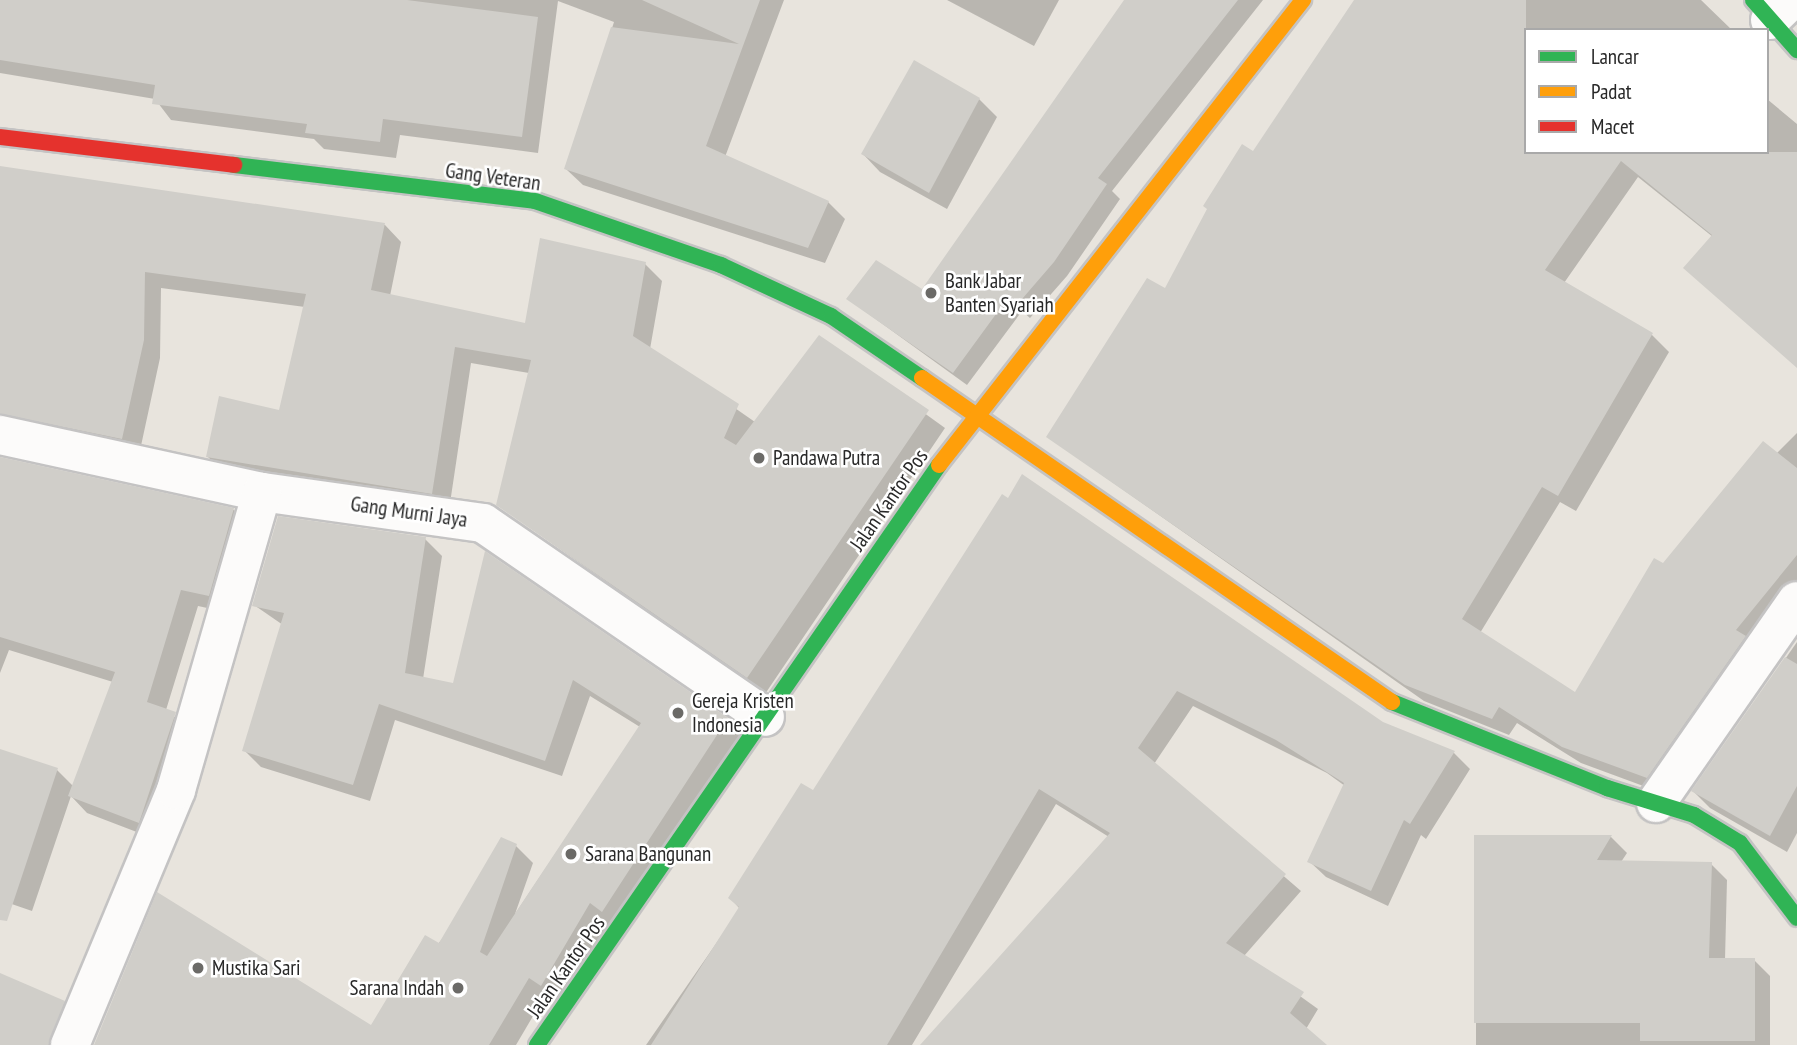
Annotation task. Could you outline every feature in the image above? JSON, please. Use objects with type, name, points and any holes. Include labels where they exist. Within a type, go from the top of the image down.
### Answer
[{"type":"street","name":"Jalan Kantor Pos","points":[[537,1045],[973,416],[1303,0]]},
{"type":"street","points":[[1771,7],[1797,50]]},
{"type":"street","name":"Gang Veteran","points":[[0,137],[535,201],[721,265],[831,316],[1395,704],[1657,803],[1694,814],[1740,843],[1797,918]]},
{"type":"street","name":"Gang Murni Jaya","points":[[0,435],[262,492],[483,523],[765,717]]},
{"type":"street","points":[[70,1045],[176,790],[262,492]]},
{"type":"street","points":[[1657,803],[1797,601]]},
{"type":"building","points":[[0,0],[407,0],[538,17],[522,137],[383,119],[380,142],[305,133],[307,124],[152,104],[155,85],[0,60]]},
{"type":"building","points":[[642,0],[760,0],[706,146],[829,201],[808,248],[564,169],[611,27],[739,44]]},
{"type":"building","points":[[1124,0],[1238,0],[1098,178],[1107,184],[1054,262],[1016,306],[1007,299],[953,373],[846,299],[876,260],[922,289]]},
{"type":"building","points":[[1354,0],[1526,0],[1524,154],[1797,152],[1797,368],[1683,268],[1712,235],[1621,161],[1545,270],[1653,333],[1558,496],[1542,487],[1462,619],[1575,692],[1654,558],[1663,563],[1763,441],[1797,468],[1797,555],[1736,630],[1746,636],[1647,778],[1562,747],[1499,707],[1492,719],[1405,685],[1046,437],[1147,278],[1165,288],[1207,209],[1203,206],[1242,144],[1253,151]]},
{"type":"building","points":[[914,60],[980,98],[929,193],[861,154]]},
{"type":"building","points":[[0,166],[385,223],[371,290],[525,323],[540,238],[646,262],[633,336],[739,404],[724,438],[736,445],[819,335],[929,410],[747,678],[496,505],[531,360],[455,347],[432,494],[206,457],[219,396],[279,410],[306,294],[145,272],[144,340],[122,439],[0,414]]},
{"type":"building","points":[[0,457],[234,508],[209,596],[181,590],[147,702],[176,712],[139,823],[68,796],[115,672],[0,637]]},
{"type":"building","points":[[1022,474],[1383,722],[1455,751],[1410,824],[1404,820],[1371,891],[1307,862],[1344,783],[1276,740],[1177,691],[1138,748],[1286,874],[1226,943],[1304,992],[1290,1013],[1327,1045],[920,1045],[1110,833],[1039,789],[887,1045],[651,1045],[739,907],[728,898],[801,783],[813,790],[1002,494],[1008,498]]},
{"type":"building","points":[[278,516],[426,537],[405,673],[453,683],[485,551],[728,718],[602,912],[590,903],[541,986],[529,978],[489,1045],[94,1045],[157,892],[371,1025],[425,935],[439,943],[501,837],[517,844],[480,952],[487,956],[641,723],[573,680],[545,761],[379,704],[353,785],[242,751],[284,613],[252,606]]},
{"type":"building","points":[[1785,657],[1797,664],[1797,786],[1770,836],[1691,791]]},
{"type":"building","points":[[0,749],[58,768],[7,921],[0,920]]},
{"type":"building","points":[[1474,835],[1612,835],[1597,860],[1712,862],[1709,958],[1755,958],[1755,1041],[1640,1041],[1640,1023],[1474,1023]]},
{"type":"building","points":[[0,973],[65,1001],[49,1045],[0,1045]]},
{"type":"traffic: fast","points":[[1753,0],[1797,50]]},
{"type":"traffic: fast","points":[[234,165],[535,201],[721,265],[831,316],[922,378]]},
{"type":"traffic: fast","points":[[537,1045],[939,465]]},
{"type":"traffic: fast","points":[[1392,702],[1607,788],[1694,815],[1740,843],[1797,918]]},
{"type":"traffic: slow","points":[[939,465],[1303,0]]},
{"type":"traffic: slow","points":[[922,378],[1392,702]]},
{"type":"traffic: jam","points":[[0,137],[234,165]]},
{"type":"place","name":"Bank Jabar Banten Syariah","points":[[931,293]]},
{"type":"place","name":"Pandawa Putra","points":[[759,458]]},
{"type":"place","name":"Gereja Kristen Indonesia","points":[[678,713]]},
{"type":"place","name":"Sarana Bangunan","points":[[571,854]]},
{"type":"place","name":"Mustika Sari","points":[[198,968]]},
{"type":"place","name":"Sarana Indah","points":[[458,988]]}]
